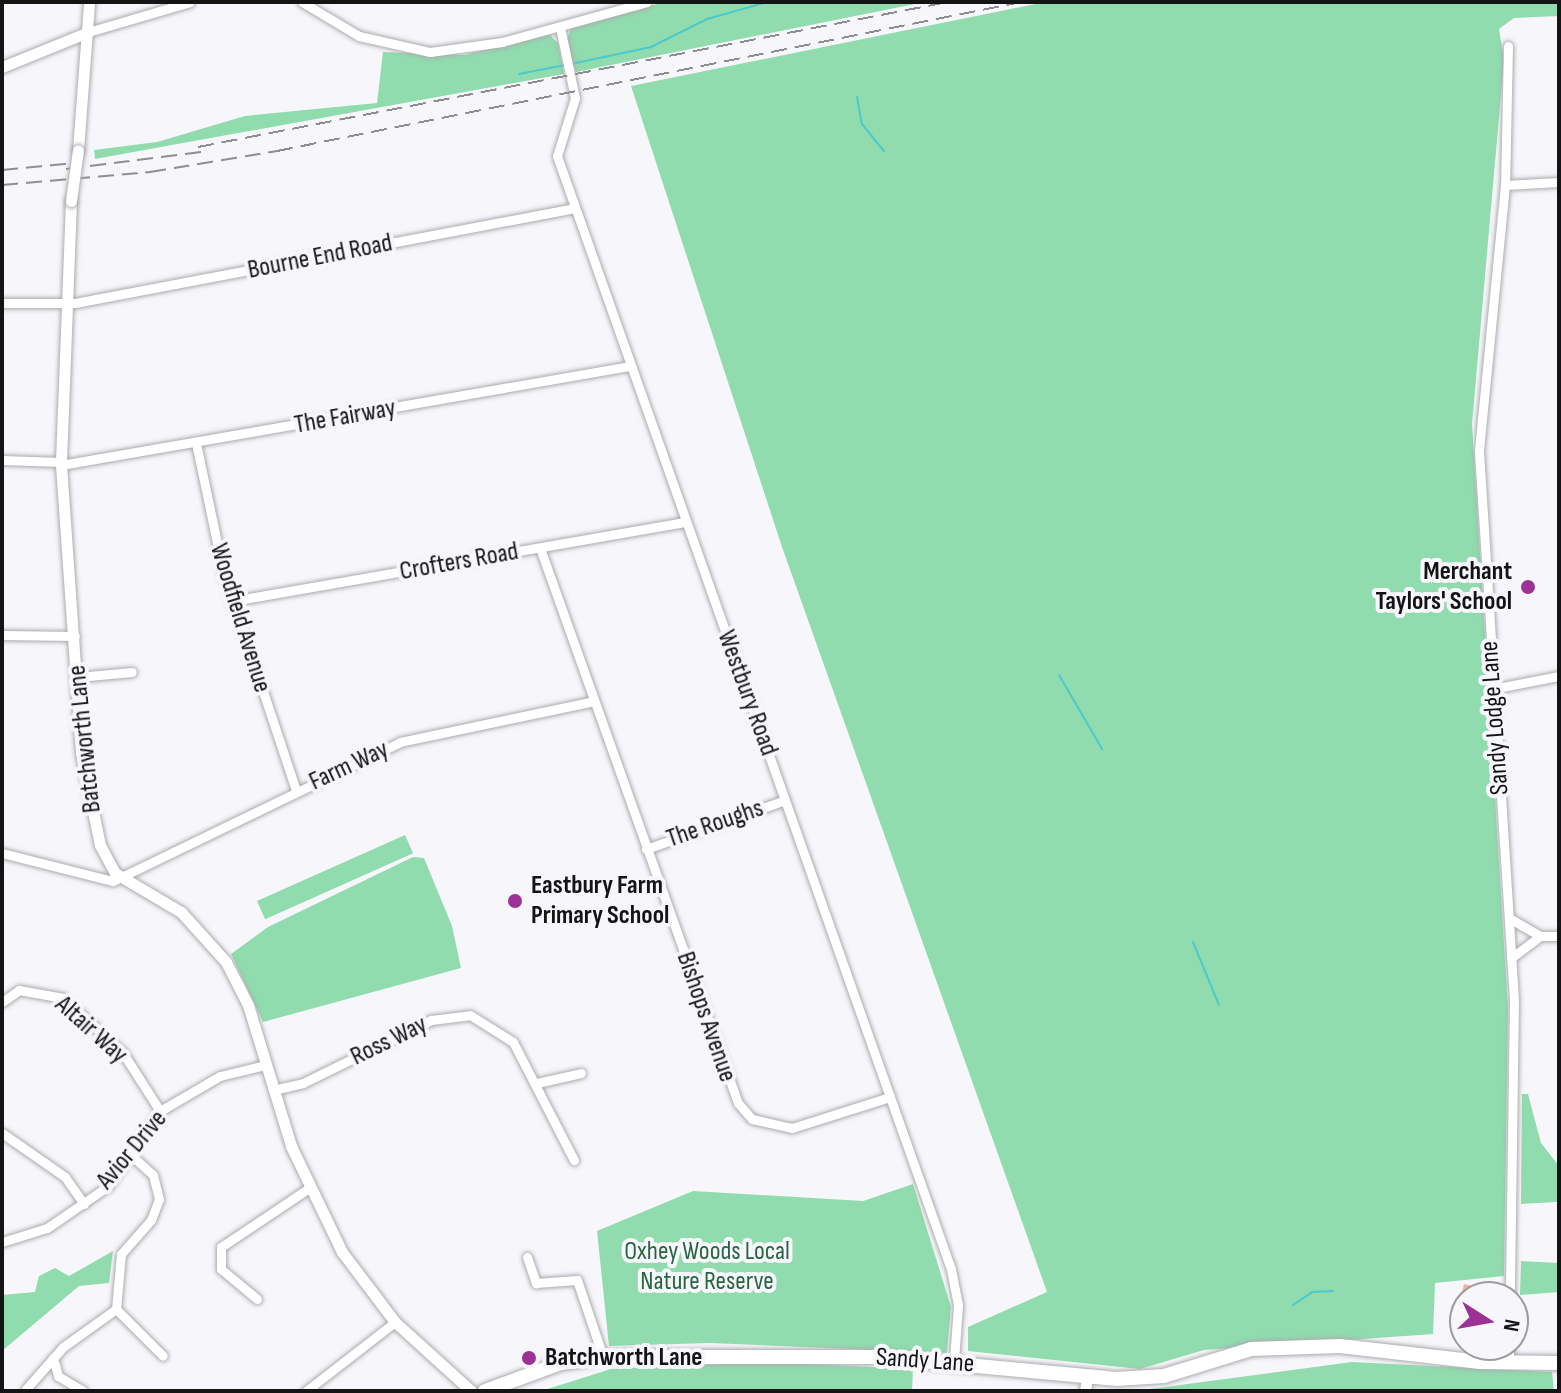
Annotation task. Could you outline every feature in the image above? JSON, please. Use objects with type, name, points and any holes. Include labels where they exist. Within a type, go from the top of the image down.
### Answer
[{"type":"main road","name":"Sandy Lane","points":[[485,1391],[561,1363],[603,1357],[954,1361],[1086,1384],[1164,1376],[1251,1349],[1340,1346],[1509,1362],[1559,1363]]},
{"type":"street","name":"Batchworth Lane","points":[[89,2],[71,201],[61,464],[89,800],[100,845],[121,878]]},
{"type":"street","points":[[2,67],[88,32],[190,2]]},
{"type":"street","points":[[302,2],[359,36],[430,52],[560,27],[647,2]]},
{"type":"street","name":"Westbury Road","points":[[560,27],[574,109],[557,152],[956,1291],[954,1361]]},
{"type":"street","name":"Sandy Lodge Lane","points":[[1508,46],[1505,185],[1480,422],[1492,689],[1511,958],[1510,1281]]},
{"type":"street","points":[[1505,185],[1559,182]]},
{"type":"street","name":"Bourne End Road","points":[[2,303],[65,304],[575,208]]},
{"type":"street","name":"The Fairway","points":[[2,460],[61,464],[630,366]]},
{"type":"street","name":"Woodfield Avenue","points":[[196,443],[232,601],[296,791]]},
{"type":"street","name":"Crofters Road","points":[[232,601],[686,522]]},
{"type":"street","name":"Bishops Avenue","points":[[540,548],[733,1096],[747,1115],[774,1126],[802,1127],[890,1097]]},
{"type":"street","points":[[2,635],[75,636]]},
{"type":"street","points":[[78,677],[132,672]]},
{"type":"street","points":[[1492,689],[1559,676]]},
{"type":"street","name":"Farm Way","points":[[121,878],[400,742],[594,701]]},
{"type":"street","name":"The Roughs","points":[[646,849],[785,800]]},
{"type":"street","points":[[2,853],[106,880],[121,878],[171,904],[219,953],[245,997],[273,1090],[309,1188],[358,1277],[395,1322],[471,1391]]},
{"type":"street","points":[[1509,918],[1540,936],[1559,936]]},
{"type":"street","points":[[1511,958],[1540,936]]},
{"type":"street","name":"Altair Way","points":[[2,1002],[19,990],[63,998],[123,1053],[160,1111]]},
{"type":"street","name":"Ross Way","points":[[273,1090],[303,1083],[421,1024],[456,1014],[477,1018],[508,1037],[537,1083],[574,1160]]},
{"type":"street","name":"Avior Drive","points":[[2,1242],[47,1228],[84,1204],[131,1155],[160,1111],[212,1080],[265,1065]]},
{"type":"street","points":[[537,1083],[581,1073]]},
{"type":"street","points":[[2,1133],[65,1177],[84,1204]]},
{"type":"street","points":[[26,1389],[53,1358],[116,1309],[121,1254],[151,1220],[159,1199],[153,1175],[131,1155]]},
{"type":"street","points":[[257,1299],[221,1269],[221,1247],[309,1188]]},
{"type":"street","points":[[527,1257],[536,1283],[577,1280],[603,1357]]},
{"type":"street","points":[[116,1309],[163,1356]]},
{"type":"street","points":[[306,1391],[395,1322]]},
{"type":"street","points":[[53,1358],[58,1376]]},
{"type":"street","points":[[39,1374],[58,1376],[83,1391]]},
{"type":"green space","points":[[664,2],[925,2],[576,72],[566,42],[571,28]]},
{"type":"green space","points":[[1045,2],[1559,2],[1559,16],[1514,18],[1499,29],[1504,60],[1472,424],[1508,1009],[1504,1276],[1435,1283],[1433,1334],[1204,1350],[1140,1369],[968,1351],[968,1327],[1047,1292],[782,547],[631,86]]},
{"type":"green space","points":[[550,35],[558,43],[564,74],[95,159],[94,150],[157,142],[245,116],[377,103],[383,52],[464,55]]},
{"type":"green space","points":[[405,835],[413,853],[265,919],[257,901]]},
{"type":"green space","points":[[413,857],[424,858],[452,926],[461,968],[263,1022],[231,954],[268,927]]},
{"type":"green space","points":[[1522,1094],[1528,1094],[1541,1143],[1559,1166],[1557,1202],[1521,1204]]},
{"type":"green space","name":"Oxhey Woods Local Nature Reserve","points":[[913,1184],[951,1307],[947,1353],[710,1343],[609,1346],[597,1231],[693,1191],[863,1201]]},
{"type":"green space","points":[[113,1251],[109,1283],[79,1286],[2,1351],[2,1295],[35,1292],[39,1276],[55,1268],[69,1276]]},
{"type":"green space","points":[[1521,1261],[1559,1263],[1559,1292],[1529,1294],[1529,1281],[1520,1281]]},
{"type":"green space","name":"Oxhey Woods Local Nature Reserve","points":[[765,1362],[913,1369],[912,1391],[541,1391],[611,1369]]},
{"type":"green space","points":[[1352,1362],[1552,1372],[1554,1391],[1135,1391]]},
{"type":"waterway","points":[[571,64],[651,47],[707,19],[768,2]]},
{"type":"waterway","points":[[519,74],[565,65]]},
{"type":"waterway","points":[[857,97],[862,124],[884,151]]},
{"type":"waterway","points":[[1059,675],[1102,749]]},
{"type":"waterway","points":[[1193,942],[1219,1005]]},
{"type":"waterway","points":[[1293,1305],[1312,1292],[1333,1291]]},
{"type":"railway","points":[[198,147],[948,2]]},
{"type":"railway","points":[[2,185],[150,172],[277,151],[1021,2]]},
{"type":"railway","points":[[66,169],[209,151]]},
{"type":"railway","points":[[2,170],[75,163]]},
{"type":"place","name":"Merchant Taylors' School","points":[[1528,587]]},
{"type":"place","name":"Eastbury Farm Primary School","points":[[515,901]]},
{"type":"place","name":"Batchworth Lane","points":[[529,1358]]}]
